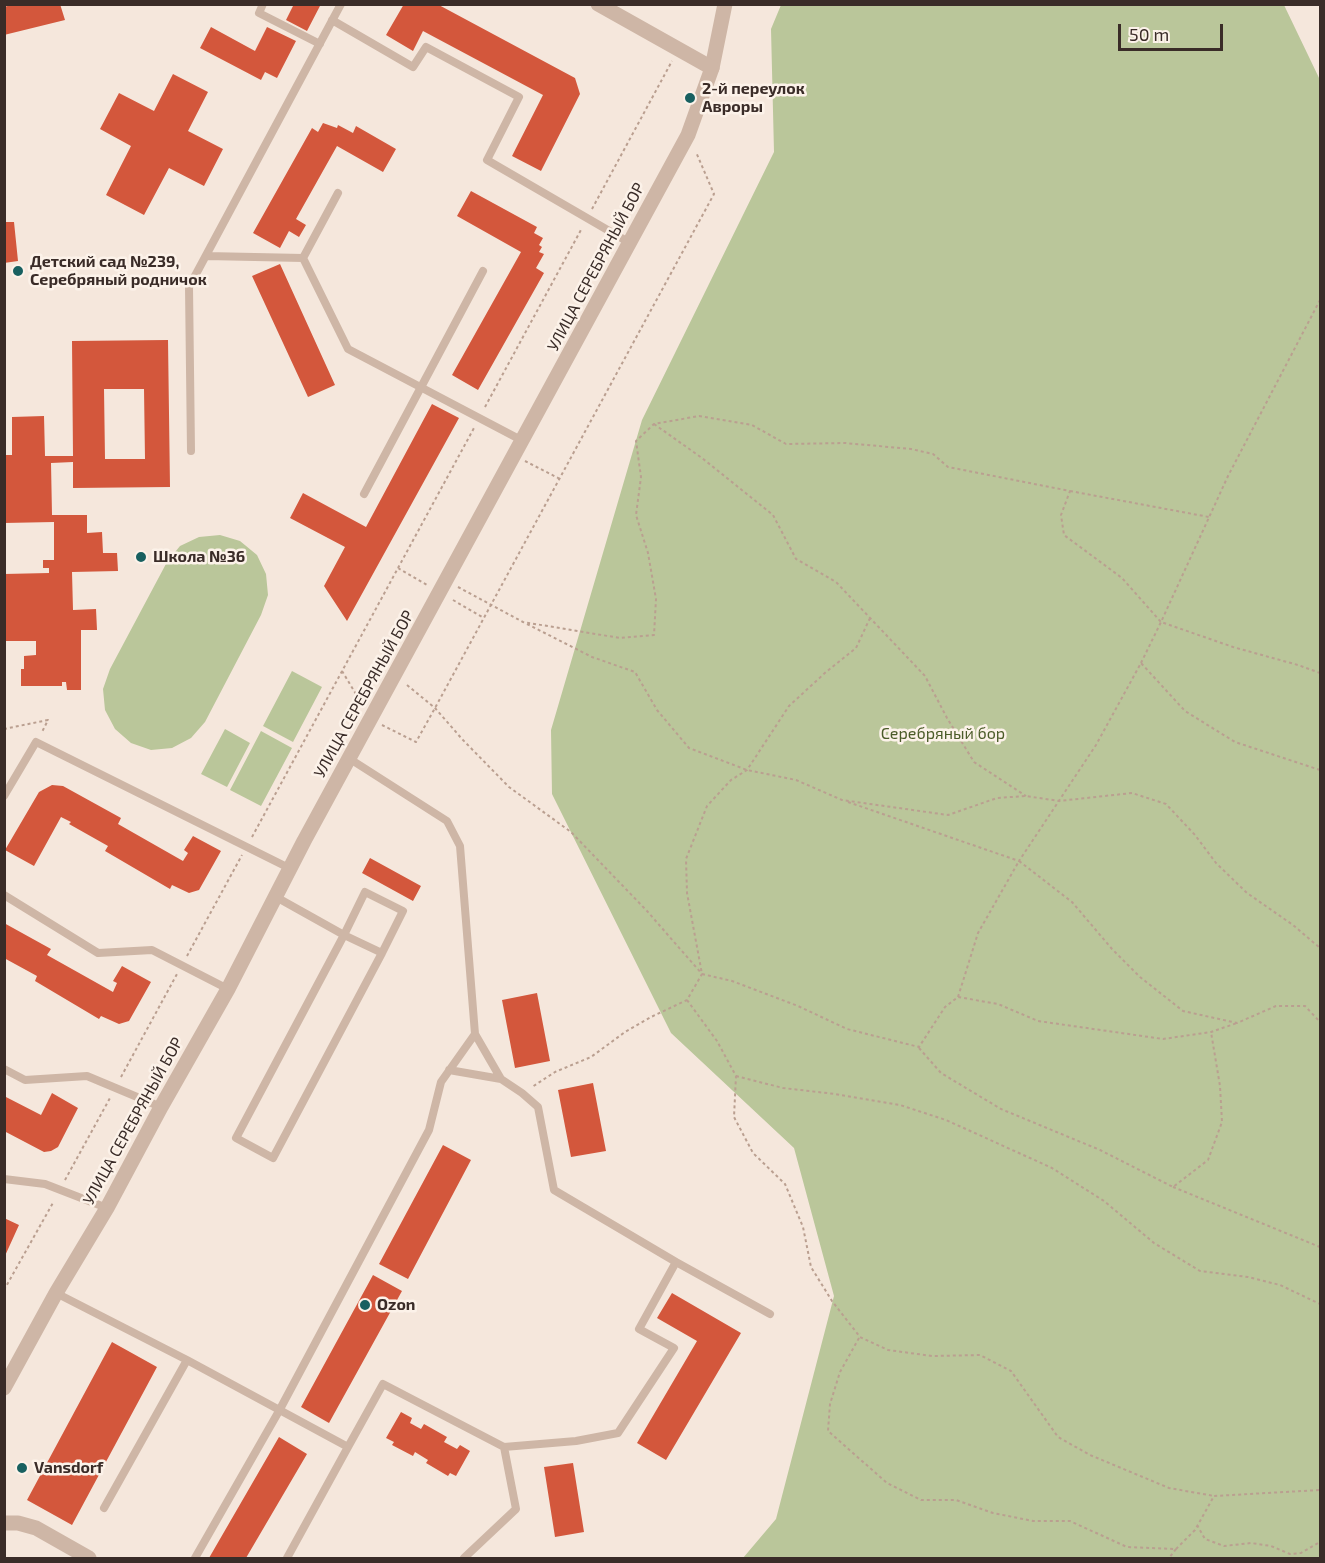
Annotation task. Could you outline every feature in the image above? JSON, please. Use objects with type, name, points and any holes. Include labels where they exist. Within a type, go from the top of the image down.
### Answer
[{"type":"street","points":[[598,4],[712,68]]},
{"type":"street","name":"УЛИЦА СЕРЕБРЯНЫЙ БОР","points":[[4,1388],[228,989],[371,719],[688,135],[712,68],[725,4]]},
{"type":"street","points":[[4,1523],[18,1523],[36,1528],[89,1558]]},
{"type":"lane","points":[[263,4],[259,13],[320,44]]},
{"type":"lane","points":[[191,451],[189,287],[341,4]]},
{"type":"lane","points":[[332,21],[413,67],[426,47],[519,97],[488,160],[630,243]]},
{"type":"lane","points":[[303,258],[338,194]]},
{"type":"lane","points":[[206,256],[303,258]]},
{"type":"lane","points":[[303,258],[348,349],[523,441]]},
{"type":"lane","points":[[364,494],[483,271]]},
{"type":"lane","points":[[4,796],[36,742],[291,869]]},
{"type":"lane","points":[[350,759],[447,821],[460,846],[475,1034],[501,1079]]},
{"type":"lane","points":[[365,892],[403,911],[382,953],[273,1158],[236,1138],[365,892]]},
{"type":"lane","points":[[4,896],[98,953],[152,950],[228,989]]},
{"type":"lane","points":[[276,897],[344,935],[382,953]]},
{"type":"lane","points":[[195,1558],[279,1411],[429,1130],[441,1082],[475,1034]]},
{"type":"lane","points":[[4,1069],[24,1080],[87,1076],[160,1107]]},
{"type":"lane","points":[[449,1070],[501,1079],[538,1107],[554,1190],[770,1314]]},
{"type":"lane","points":[[4,1179],[45,1184],[107,1208]]},
{"type":"lane","points":[[287,1558],[382,1384],[504,1447],[576,1441],[618,1433],[674,1348],[639,1329],[676,1262]]},
{"type":"lane","points":[[56,1293],[187,1360],[348,1447]]},
{"type":"lane","points":[[104,1508],[187,1360]]},
{"type":"lane","points":[[464,1558],[516,1509],[504,1447]]},
{"type":"path","points":[[4,1290],[116,1088],[678,49]]},
{"type":"path","points":[[342,671],[371,719],[416,742],[714,194],[688,135]]},
{"type":"path","points":[[919,1047],[945,1007],[958,997],[978,933],[1019,861],[1096,745],[1141,663],[1228,476],[1320,300]]},
{"type":"path","points":[[523,622],[620,638],[654,634],[656,599],[648,553],[636,515],[641,477],[636,441],[654,424],[699,416],[752,425],[786,444],[846,443],[911,450],[933,454],[948,467],[1209,518]]},
{"type":"path","points":[[654,424],[702,458],[773,515],[796,559],[836,582],[925,675],[947,718],[974,762],[1026,796]]},
{"type":"path","points":[[514,456],[560,479]]},
{"type":"path","points":[[1070,491],[1061,515],[1064,535],[1122,578],[1161,622],[1320,674]]},
{"type":"path","points":[[447,580],[592,657],[635,672],[657,710],[689,748],[747,770],[796,780],[842,800],[1019,861],[1072,902],[1112,949],[1140,977],[1183,1011],[1237,1023]]},
{"type":"path","points":[[522,1093],[555,1072],[591,1057],[625,1032],[651,1017],[687,1000],[702,974],[687,893],[686,859],[707,806],[731,780],[747,770],[789,706],[856,648],[870,618]]},
{"type":"path","points":[[1141,663],[1185,711],[1235,742],[1320,770]]},
{"type":"path","points":[[395,676],[435,708],[509,787],[570,832],[647,911],[702,974],[732,981],[798,1006],[847,1029],[919,1047],[941,1073],[1001,1109],[1100,1150],[1173,1187],[1320,1248]]},
{"type":"path","points":[[4,729],[48,720],[36,742]]},
{"type":"path","points":[[842,800],[948,815],[997,798],[1026,796],[1059,801],[1132,793],[1166,804],[1195,835],[1216,863],[1247,893],[1293,925],[1320,948]]},
{"type":"path","points":[[958,997],[998,1004],[1038,1021],[1163,1039],[1211,1032],[1276,1006],[1305,1006],[1320,1022]]},
{"type":"path","points":[[687,1000],[717,1041],[736,1076],[734,1117],[753,1153],[785,1184],[803,1227],[811,1267],[832,1301],[860,1337],[888,1350],[932,1356],[980,1355],[1011,1371],[1058,1437],[1090,1455],[1170,1488],[1214,1496],[1320,1490]]},
{"type":"path","points":[[1173,1187],[1208,1160],[1222,1122],[1220,1086],[1211,1032]]},
{"type":"path","points":[[736,1076],[783,1088],[900,1105],[946,1120],[1052,1168],[1104,1201],[1154,1243],[1200,1271],[1248,1277],[1281,1285],[1320,1304]]},
{"type":"path","points":[[860,1337],[840,1372],[830,1404],[828,1431],[886,1483],[921,1500],[956,1500],[993,1513],[1033,1521],[1070,1521],[1127,1547],[1176,1549]]},
{"type":"path","points":[[1169,1558],[1197,1525],[1214,1496]]},
{"type":"path","points":[[1197,1525],[1205,1539],[1224,1546],[1251,1543],[1271,1546],[1290,1554],[1301,1553],[1320,1542]]},
{"type":"green space","name":"Серебряный бор","points":[[781,5],[1284,5],[1320,80],[1320,1558],[743,1558],[776,1519],[834,1296],[794,1148],[671,1033],[552,794],[551,730],[642,420],[774,152],[771,29]]},
{"type":"green space","points":[[220,535],[240,541],[257,555],[266,574],[268,595],[261,615],[205,722],[191,738],[172,748],[151,750],[131,743],[115,729],[105,710],[103,689],[110,669],[167,562],[180,546],[199,537]]},
{"type":"green space","points":[[292,671],[322,687],[293,742],[263,726]]},
{"type":"green space","points":[[225,729],[250,743],[227,787],[201,774]]},
{"type":"green space","points":[[261,731],[292,748],[261,806],[230,790]]},
{"type":"building","points":[[15,4],[60,4],[65,20],[4,35],[4,7]]},
{"type":"building","points":[[294,4],[321,4],[307,31],[286,20]]},
{"type":"building","points":[[404,4],[437,4],[575,78],[580,94],[541,171],[512,156],[543,95],[423,31],[413,51],[386,35]]},
{"type":"building","points":[[211,27],[255,51],[267,27],[296,41],[277,78],[265,72],[261,80],[200,48]]},
{"type":"building","points":[[173,74],[208,92],[188,131],[223,149],[204,186],[169,168],[144,215],[106,195],[131,146],[100,129],[119,93],[154,111]]},
{"type":"building","points":[[323,123],[337,128],[338,125],[353,133],[356,126],[396,149],[383,172],[337,146],[296,219],[306,225],[299,237],[289,231],[280,248],[253,233],[312,128],[318,132]]},
{"type":"building","points":[[471,191],[537,227],[534,233],[543,238],[539,245],[542,247],[539,252],[544,254],[536,268],[544,273],[478,390],[452,375],[521,252],[457,216]]},
{"type":"building","points":[[4,222],[14,222],[18,261],[4,263]]},
{"type":"building","points":[[280,264],[335,385],[308,397],[252,276]]},
{"type":"building","points":[[168,340],[170,487],[73,488],[73,462],[51,463],[52,515],[87,515],[87,533],[102,532],[103,553],[117,553],[118,571],[72,572],[73,610],[96,609],[97,630],[81,630],[81,690],[67,690],[66,682],[62,682],[62,686],[21,686],[24,656],[36,655],[36,641],[4,641],[4,574],[49,573],[49,568],[43,568],[43,560],[54,560],[54,522],[4,523],[4,455],[12,455],[12,417],[44,416],[45,456],[73,456],[72,341]],"holes":[[[104,389],[144,389],[145,459],[105,459]]]},
{"type":"building","points":[[432,404],[459,418],[347,621],[324,586],[345,547],[290,518],[303,493],[366,527]]},
{"type":"building","points":[[52,785],[63,786],[121,818],[118,824],[183,861],[188,853],[184,850],[193,836],[221,851],[199,890],[189,893],[172,885],[170,889],[105,851],[108,846],[61,817],[34,866],[5,850],[39,792]]},
{"type":"building","points":[[370,858],[421,886],[413,901],[362,873]]},
{"type":"building","points":[[4,923],[51,949],[47,955],[113,992],[117,983],[113,981],[122,966],[151,982],[129,1021],[119,1024],[101,1016],[99,1019],[35,981],[37,976],[4,958]]},
{"type":"building","points":[[537,993],[550,1061],[515,1068],[502,1000]]},
{"type":"building","points":[[593,1083],[606,1151],[571,1157],[558,1090]]},
{"type":"building","points":[[52,1093],[78,1108],[58,1147],[44,1152],[4,1131],[4,1096],[41,1115]]},
{"type":"building","points":[[443,1145],[471,1160],[408,1279],[379,1264]]},
{"type":"building","points":[[4,1218],[19,1225],[4,1258]]},
{"type":"building","points":[[373,1275],[402,1291],[329,1423],[301,1407]]},
{"type":"building","points":[[672,1293],[741,1333],[666,1460],[637,1443],[697,1341],[657,1318]]},
{"type":"building","points":[[112,1342],[157,1367],[72,1525],[27,1500]]},
{"type":"building","points":[[401,1412],[412,1418],[410,1423],[421,1429],[424,1424],[447,1437],[444,1442],[457,1449],[460,1445],[470,1451],[456,1476],[450,1473],[448,1476],[426,1463],[428,1460],[415,1452],[413,1456],[392,1445],[394,1442],[386,1438]]},
{"type":"building","points":[[279,1437],[307,1454],[246,1558],[209,1558]]},
{"type":"building","points":[[573,1463],[584,1532],[555,1537],[544,1467]]},
{"type":"place","name":"2-й переулок Авроры","points":[[690,98]]},
{"type":"place","name":"Детский сад №239, Серебряный родничок","points":[[18,271]]},
{"type":"place","name":"Школа №36","points":[[141,557]]},
{"type":"place","name":"Ozon","points":[[365,1305]]},
{"type":"place","name":"Vansdorf","points":[[22,1468]]}]
